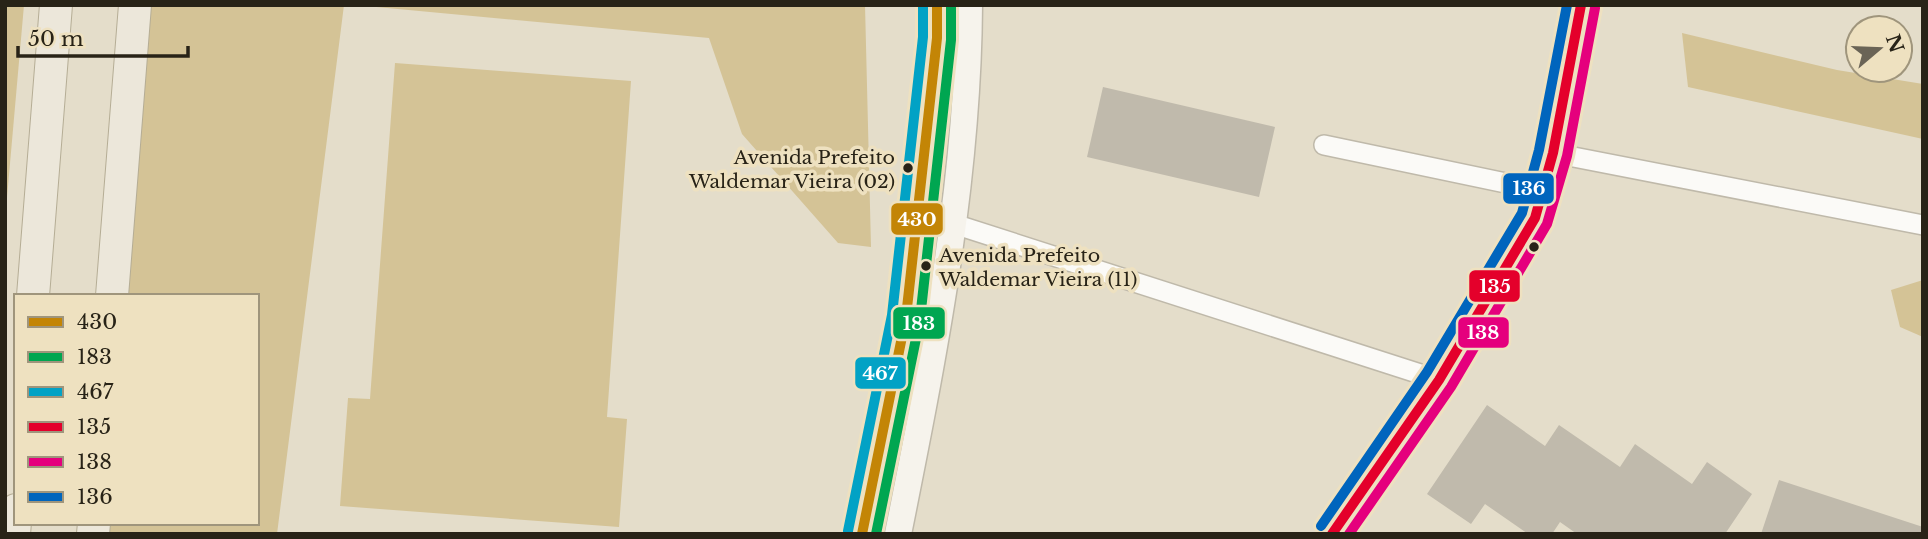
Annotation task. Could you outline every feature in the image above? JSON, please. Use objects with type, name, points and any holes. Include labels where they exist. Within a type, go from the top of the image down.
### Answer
[{"type":"highway","points":[[33,294],[56,5]]},
{"type":"highway","points":[[112,294],[135,5]]},
{"type":"main road","points":[[862,534],[906,317],[931,88],[937,5]]},
{"type":"main road","points":[[898,534],[927,389],[954,224],[966,91],[969,5]]},
{"type":"main road","points":[[1332,534],[1439,380],[1517,253],[1544,191],[1581,5]]},
{"type":"main road","points":[[931,88],[966,91]]},
{"type":"street","points":[[1324,145],[1544,191]]},
{"type":"street","points":[[1553,153],[1923,225]]},
{"type":"street","points":[[954,224],[1439,380]]},
{"type":"shaded area","points":[[5,5],[24,5],[5,220]]},
{"type":"shaded area","points":[[150,5],[344,5],[277,534],[105,534],[106,525],[259,525],[259,294],[121,294]]},
{"type":"shaded area","points":[[355,5],[865,5],[871,247],[838,243],[742,134],[709,38]]},
{"type":"shaded area","points":[[1682,33],[1844,71],[1844,84],[1923,84],[1923,139],[1688,87]]},
{"type":"shaded area","points":[[395,63],[631,81],[607,417],[627,419],[619,527],[340,506],[348,398],[370,399]]},
{"type":"shaded area","points":[[1923,280],[1923,337],[1900,327],[1891,290]]},
{"type":"building","points":[[1103,87],[1275,127],[1259,197],[1087,157]]},
{"type":"building","points":[[1487,405],[1545,446],[1559,425],[1620,467],[1635,444],[1692,484],[1707,462],[1752,494],[1725,534],[1577,534],[1560,522],[1552,534],[1528,534],[1485,504],[1471,524],[1427,494]]},
{"type":"building","points":[[1779,480],[1923,527],[1923,534],[1761,534]]},
{"type":"transit line","name":"467","points":[[848,531],[892,315],[923,37],[923,5]]},
{"type":"transit line","name":"430","points":[[862,534],[906,317],[937,38],[937,5]]},
{"type":"transit line","name":"183","points":[[876,534],[920,319],[951,40],[951,5]]},
{"type":"transit line","name":"136","points":[[1321,526],[1427,372],[1522,213],[1539,150],[1567,5]]},
{"type":"transit line","name":"135","points":[[1332,534],[1439,380],[1535,218],[1553,153],[1581,5]]},
{"type":"transit line","name":"138","points":[[1349,534],[1451,387],[1547,224],[1567,156],[1595,8]]},
{"type":"place","name":"Avenida Prefeito Waldemar Vieira (02)","points":[[908,168]]},
{"type":"place","name":"Avenida Prefeito Waldemar Vieira (11)","points":[[926,266]]}]
